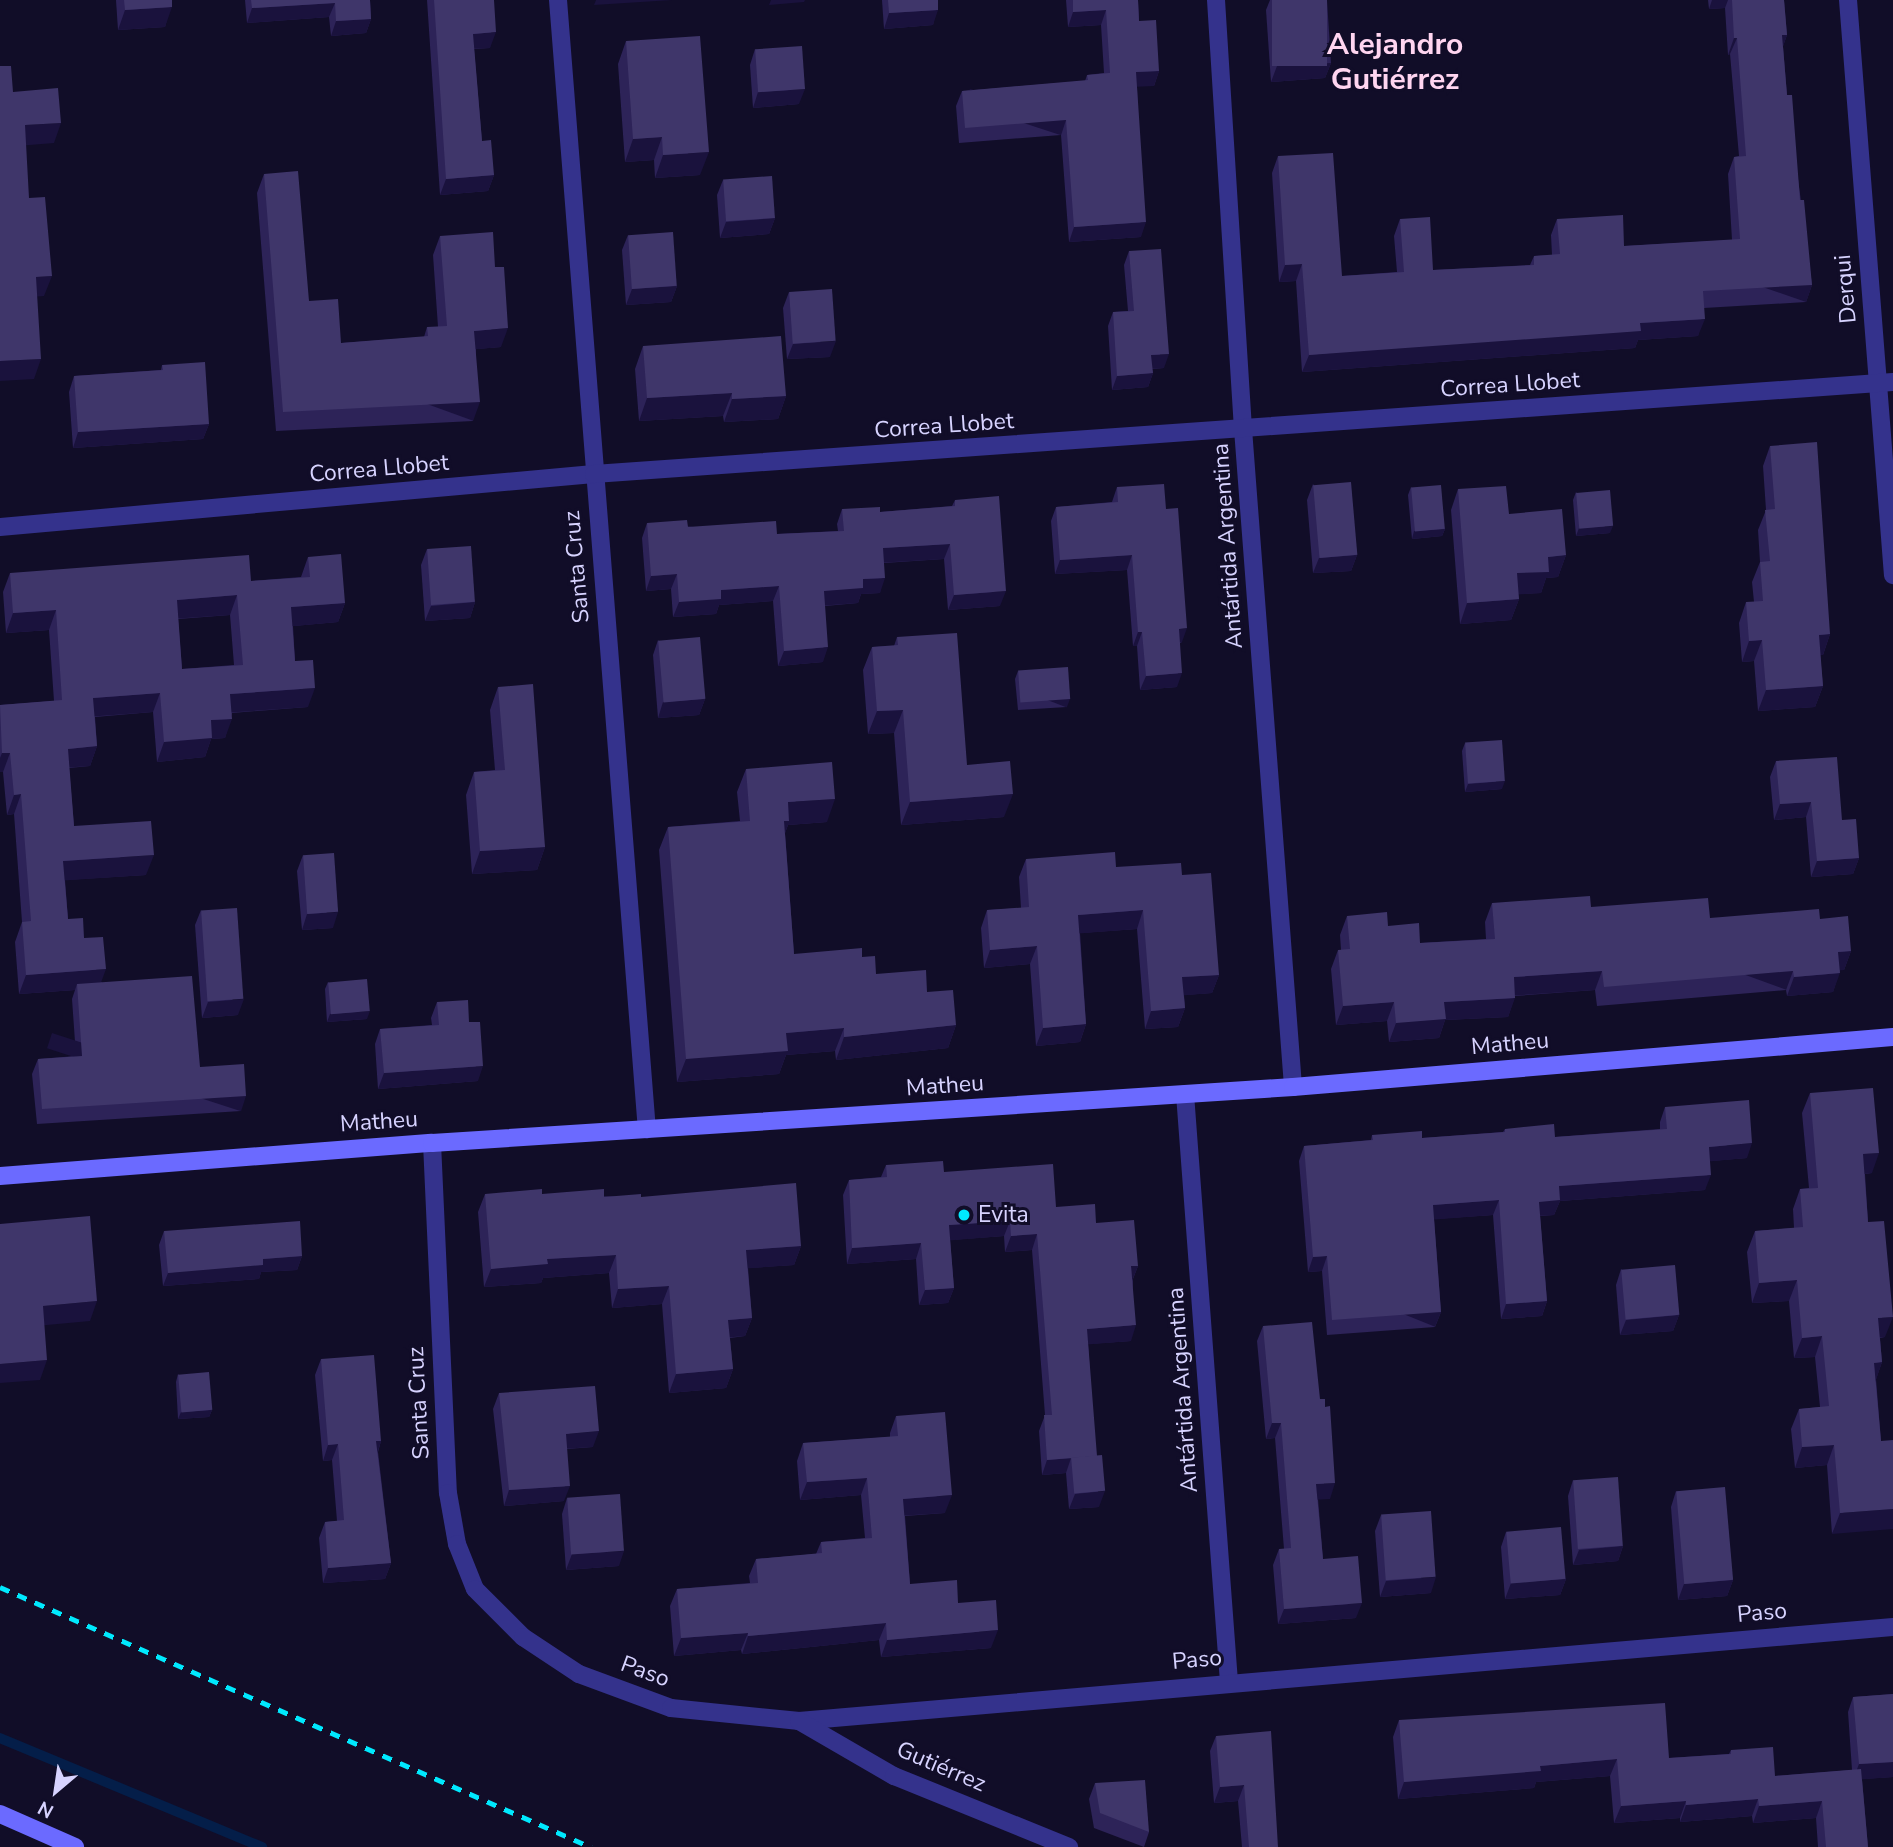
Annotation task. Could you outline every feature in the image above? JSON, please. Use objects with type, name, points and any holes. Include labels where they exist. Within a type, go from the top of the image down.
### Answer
[{"type":"street","name":"Santa Cruz","points":[[558,0],[647,1130]]},
{"type":"street","name":"Antártida Argentina","points":[[1216,0],[1243,429],[1293,1087]]},
{"type":"street","name":"Derqui","points":[[1847,0],[1886,382],[1893,575]]},
{"type":"street","name":"Correa Llobet","points":[[0,527],[594,474],[1886,382]]},
{"type":"street","name":"Matheu","points":[[0,1176],[432,1143],[1293,1087],[1893,1037]]},
{"type":"street","name":"Antártida Argentina","points":[[1185,1094],[1229,1682]]},
{"type":"street","name":"Santa Cruz","points":[[432,1143],[448,1493],[455,1531],[475,1590],[523,1637]]},
{"type":"street","name":"Paso","points":[[523,1637],[579,1674],[671,1708],[799,1721],[1893,1627]]},
{"type":"street","name":"Gutiérrez","points":[[799,1721],[894,1776],[1069,1847]]},
{"type":"street","points":[[0,1814],[75,1847]]},
{"type":"building","points":[[124,0],[172,0],[172,7],[125,10]]},
{"type":"building","points":[[251,0],[370,0],[371,19],[336,21],[335,3],[252,8]]},
{"type":"building","points":[[434,0],[494,0],[496,32],[473,34],[482,141],[491,140],[494,175],[446,179]]},
{"type":"building","points":[[888,0],[938,0],[938,10],[889,13]]},
{"type":"building","points":[[1073,0],[1138,0],[1139,21],[1156,20],[1159,71],[1136,72],[1146,222],[1074,227],[1066,120],[965,128],[962,91],[1088,80],[1087,75],[1110,73],[1106,10],[1073,12]]},
{"type":"building","points":[[1272,0],[1327,0],[1327,66],[1272,66]]},
{"type":"building","points":[[1732,0],[1784,0],[1787,35],[1782,35],[1787,95],[1792,95],[1800,200],[1804,200],[1812,285],[1703,291],[1705,319],[1640,323],[1641,331],[1309,355],[1302,264],[1285,265],[1278,156],[1333,153],[1342,276],[1404,272],[1400,219],[1430,217],[1433,270],[1534,265],[1534,256],[1560,254],[1557,219],[1623,215],[1624,246],[1740,239],[1734,157],[1746,156]]},
{"type":"building","points":[[700,36],[709,152],[663,155],[662,137],[633,139],[626,41]]},
{"type":"building","points":[[802,46],[805,89],[758,92],[755,49]]},
{"type":"building","points":[[0,66],[11,66],[13,92],[58,88],[61,123],[25,125],[29,198],[45,197],[52,276],[36,277],[41,359],[0,361]]},
{"type":"building","points":[[298,171],[309,301],[338,299],[341,343],[428,336],[427,327],[447,326],[440,236],[493,232],[495,267],[504,267],[508,328],[474,331],[480,402],[283,412],[264,174]]},
{"type":"building","points":[[772,176],[775,218],[726,221],[723,179]]},
{"type":"building","points":[[673,232],[677,286],[632,289],[628,235]]},
{"type":"building","points":[[1161,249],[1169,354],[1151,355],[1153,373],[1117,376],[1113,312],[1134,311],[1129,251]]},
{"type":"building","points":[[832,289],[836,341],[793,344],[789,292]]},
{"type":"building","points":[[781,336],[786,396],[732,399],[732,393],[647,398],[643,346]]},
{"type":"building","points":[[205,362],[209,424],[78,432],[74,376],[163,370],[162,365]]},
{"type":"building","points":[[1817,442],[1830,634],[1819,635],[1823,686],[1766,690],[1762,640],[1749,641],[1746,602],[1763,601],[1760,562],[1770,561],[1765,510],[1775,509],[1770,446]]},
{"type":"building","points":[[1351,482],[1357,555],[1320,558],[1313,485]]},
{"type":"building","points":[[1164,484],[1166,509],[1178,508],[1187,628],[1179,629],[1182,673],[1146,676],[1142,632],[1138,632],[1132,555],[1060,560],[1056,507],[1118,502],[1117,487]]},
{"type":"building","points":[[1441,485],[1445,529],[1415,531],[1411,488]]},
{"type":"building","points":[[1506,486],[1509,514],[1562,509],[1566,555],[1548,557],[1549,572],[1517,573],[1519,599],[1467,603],[1458,489]]},
{"type":"building","points":[[1610,490],[1613,526],[1579,529],[1576,493]]},
{"type":"building","points":[[999,496],[1006,591],[954,595],[950,544],[883,548],[885,578],[863,579],[863,588],[824,591],[828,647],[784,651],[779,586],[721,590],[721,599],[679,602],[677,574],[651,576],[647,523],[687,520],[688,527],[776,521],[777,534],[844,531],[842,509],[880,507],[880,512],[955,506],[955,500]]},
{"type":"building","points":[[471,546],[475,602],[431,605],[427,549]]},
{"type":"building","points":[[341,554],[345,603],[291,607],[295,661],[313,660],[315,688],[230,694],[232,719],[211,720],[212,738],[164,742],[160,693],[93,698],[97,746],[68,749],[74,826],[151,821],[154,855],[63,861],[68,919],[83,918],[84,938],[103,937],[106,969],[26,975],[22,922],[31,921],[21,794],[14,795],[10,753],[2,753],[0,705],[62,700],[56,610],[13,613],[10,573],[249,555],[251,581],[310,577],[308,557]],"holes":[[[237,595],[243,665],[182,669],[177,600]]]},
{"type":"building","points":[[957,633],[967,765],[1010,761],[1013,794],[910,802],[903,710],[877,711],[872,647],[898,645],[897,637]]},
{"type":"building","points":[[700,637],[705,699],[664,702],[658,641]]},
{"type":"building","points":[[1068,667],[1070,699],[1020,702],[1018,670]]},
{"type":"building","points":[[533,684],[545,847],[480,851],[474,772],[505,770],[498,687]]},
{"type":"building","points":[[1502,740],[1505,781],[1468,783],[1465,743]]},
{"type":"building","points":[[1837,757],[1842,820],[1856,819],[1859,858],[1817,861],[1811,802],[1780,804],[1776,761]]},
{"type":"building","points":[[832,762],[835,799],[788,802],[789,821],[784,821],[794,954],[862,948],[862,957],[875,956],[876,974],[926,970],[927,992],[953,990],[956,1025],[844,1037],[844,1028],[786,1033],[788,1051],[686,1059],[668,827],[750,821],[746,769]]},
{"type":"building","points":[[1115,852],[1116,867],[1181,863],[1182,875],[1211,873],[1219,975],[1182,977],[1185,1008],[1151,1011],[1143,910],[1078,915],[1086,1024],[1043,1028],[1037,946],[990,950],[987,910],[1029,907],[1026,859]]},
{"type":"building","points":[[334,853],[338,912],[307,914],[303,855]]},
{"type":"building","points":[[1590,896],[1591,907],[1708,898],[1710,918],[1819,909],[1820,919],[1848,916],[1851,951],[1838,952],[1840,973],[1794,977],[1793,971],[1604,987],[1602,971],[1514,977],[1515,998],[1444,1002],[1446,1019],[1396,1023],[1394,1002],[1343,1006],[1338,950],[1350,949],[1347,916],[1387,912],[1388,926],[1419,923],[1420,943],[1495,939],[1492,903]]},
{"type":"building","points":[[237,908],[243,999],[207,1001],[201,911]]},
{"type":"building","points":[[192,976],[200,1067],[244,1064],[246,1096],[42,1109],[38,1059],[82,1056],[77,984]]},
{"type":"building","points":[[367,979],[370,1011],[331,1014],[328,982]]},
{"type":"building","points":[[468,1000],[469,1022],[480,1022],[483,1066],[384,1073],[380,1029],[439,1025],[437,1002]]},
{"type":"building","points":[[1873,1088],[1879,1153],[1863,1154],[1868,1222],[1884,1221],[1893,1317],[1878,1318],[1882,1362],[1874,1363],[1881,1441],[1893,1440],[1893,1509],[1840,1513],[1834,1445],[1802,1447],[1799,1409],[1829,1406],[1822,1336],[1802,1338],[1797,1280],[1759,1283],[1755,1231],[1803,1227],[1800,1189],[1818,1188],[1810,1093]]},
{"type":"building","points":[[1749,1100],[1752,1143],[1709,1147],[1711,1175],[1559,1186],[1560,1200],[1539,1202],[1547,1301],[1506,1304],[1499,1200],[1433,1205],[1441,1312],[1332,1320],[1327,1256],[1313,1257],[1304,1146],[1373,1140],[1372,1135],[1422,1131],[1422,1138],[1505,1132],[1505,1129],[1554,1124],[1555,1137],[1667,1129],[1665,1107]]},
{"type":"building","points":[[943,1161],[944,1172],[1053,1164],[1056,1207],[1095,1204],[1096,1223],[1134,1220],[1138,1266],[1131,1266],[1136,1325],[1087,1329],[1097,1456],[1047,1460],[1044,1415],[1052,1415],[1037,1234],[1011,1236],[1010,1221],[949,1225],[954,1288],[925,1290],[921,1243],[852,1248],[849,1180],[887,1177],[886,1165]]},
{"type":"building","points":[[796,1183],[801,1246],[746,1250],[752,1318],[728,1320],[733,1369],[676,1374],[669,1286],[618,1289],[616,1255],[547,1259],[548,1264],[491,1269],[485,1194],[542,1189],[542,1194],[604,1189],[604,1197],[641,1194],[641,1197]]},
{"type":"building","points":[[90,1216],[97,1301],[43,1306],[47,1360],[0,1364],[0,1224]]},
{"type":"building","points":[[300,1221],[302,1256],[263,1259],[263,1265],[168,1273],[164,1231]]},
{"type":"building","points":[[1675,1265],[1679,1315],[1626,1320],[1621,1270]]},
{"type":"building","points":[[1312,1322],[1320,1399],[1325,1399],[1325,1407],[1330,1406],[1335,1483],[1316,1484],[1323,1559],[1358,1556],[1362,1603],[1284,1609],[1279,1549],[1291,1548],[1281,1423],[1272,1423],[1263,1326]]},
{"type":"building","points":[[374,1355],[381,1441],[376,1441],[391,1563],[328,1568],[325,1522],[344,1520],[338,1444],[328,1445],[321,1359]]},
{"type":"building","points":[[209,1372],[212,1410],[181,1413],[178,1375]]},
{"type":"building","points":[[595,1386],[599,1431],[566,1434],[570,1486],[509,1490],[499,1393]]},
{"type":"building","points":[[945,1412],[952,1495],[903,1499],[910,1584],[957,1580],[958,1603],[996,1600],[998,1630],[887,1640],[886,1623],[748,1636],[748,1633],[681,1638],[677,1589],[758,1583],[756,1559],[822,1553],[821,1542],[872,1538],[867,1478],[807,1482],[803,1443],[898,1436],[896,1416]]},
{"type":"building","points":[[1102,1455],[1105,1491],[1074,1494],[1071,1458]]},
{"type":"building","points":[[1618,1477],[1623,1546],[1578,1549],[1573,1480]]},
{"type":"building","points":[[1725,1487],[1733,1580],[1684,1584],[1676,1491]]},
{"type":"building","points":[[620,1494],[624,1551],[571,1555],[567,1498]]},
{"type":"building","points":[[1431,1511],[1436,1577],[1386,1580],[1381,1514]]},
{"type":"building","points":[[1561,1527],[1566,1579],[1511,1584],[1506,1532]]},
{"type":"building","points":[[1893,1694],[1893,1762],[1859,1764],[1853,1697]]},
{"type":"building","points":[[1665,1703],[1669,1758],[1731,1754],[1731,1750],[1773,1747],[1775,1776],[1861,1769],[1868,1847],[1826,1847],[1822,1801],[1759,1806],[1758,1799],[1686,1805],[1686,1801],[1621,1806],[1617,1759],[1540,1766],[1541,1771],[1404,1782],[1399,1720]]},
{"type":"building","points":[[1271,1731],[1278,1847],[1249,1847],[1244,1785],[1220,1787],[1216,1736]]},
{"type":"building","points":[[1145,1780],[1149,1832],[1100,1813],[1095,1783]]},
{"type":"waterway","points":[[0,1738],[262,1847]]},
{"type":"railway","points":[[0,1587],[591,1847]]},
{"type":"place","name":"Evita","points":[[964,1215]]},
{"type":"district","name":"Alejandro Gutiérrez","points":[[1395,62]]}]
